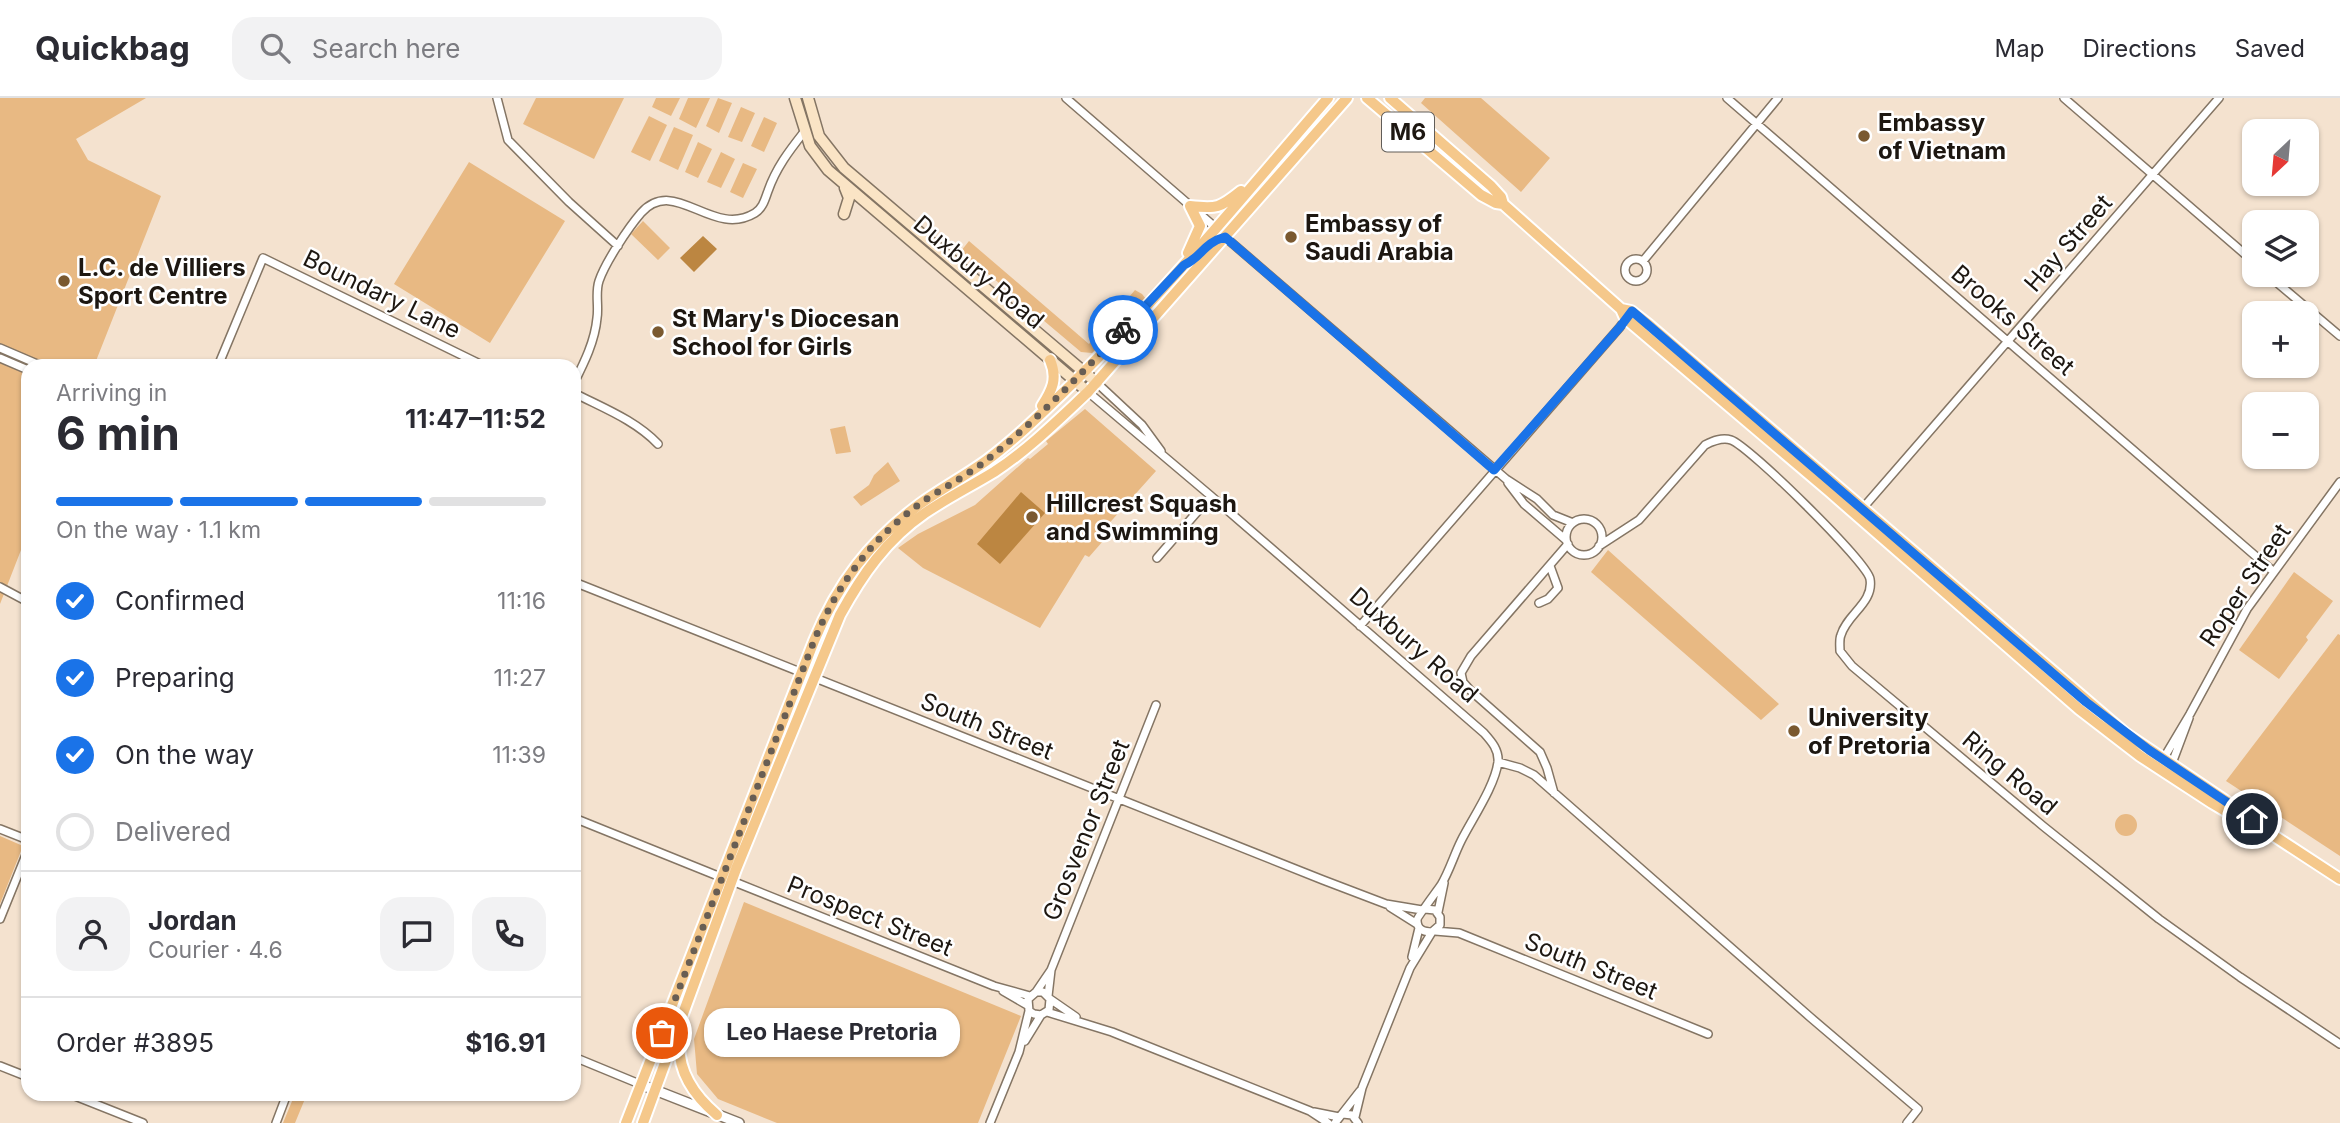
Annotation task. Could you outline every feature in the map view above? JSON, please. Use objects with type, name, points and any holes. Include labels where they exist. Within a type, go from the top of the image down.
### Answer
[{"type":"main road","name":"Duxbury Road","points":[[795,98],[804,132],[815,154],[842,183],[1088,392]]},
{"type":"main road","name":"Duxbury Road","points":[[808,98],[819,136],[836,160],[1097,383]]},
{"type":"main road","points":[[643,1123],[801,673],[832,601],[867,550],[920,504],[986,461],[1075,381],[1182,267],[1328,98]]},
{"type":"main road","points":[[626,1123],[727,879],[847,601],[860,578],[884,549],[923,515],[1007,462],[1042,435],[1088,392],[1347,98]]},
{"type":"main road","name":"M6","points":[[1367,98],[1481,195],[1503,205],[2079,709],[2244,822],[2265,831],[2340,879]]},
{"type":"main road","name":"M6","points":[[1390,98],[1491,186],[1501,197],[1503,205]]},
{"type":"main road","points":[[836,160],[841,170],[862,191],[864,203],[885,208],[907,222]]},
{"type":"main road","points":[[1190,206],[1209,209],[1219,207],[1256,182]]},
{"type":"main road","points":[[842,183],[849,198],[844,214]]},
{"type":"main road","points":[[1216,228],[1252,204]]},
{"type":"main road","points":[[1182,267],[1200,226],[1190,206]]},
{"type":"main road","points":[[1182,267],[1212,241],[1225,237]]},
{"type":"main road","name":"M6","points":[[1626,313],[2165,766]]},
{"type":"main road","points":[[1031,423],[1054,386],[1055,373],[1050,360]]},
{"type":"main road","points":[[683,1014],[678,1049],[682,1068],[696,1094],[718,1115]]},
{"type":"street","points":[[497,98],[508,140],[569,202],[618,246]]},
{"type":"street","points":[[1066,98],[1216,228]]},
{"type":"street","name":"Brooks Street","points":[[1727,98],[2274,572]]},
{"type":"street","points":[[1643,261],[1778,98]]},
{"type":"street","points":[[2064,98],[2242,252]]},
{"type":"street","name":"Hay Street","points":[[1862,509],[2219,98]]},
{"type":"street","points":[[581,368],[595,331],[600,279],[618,246],[642,212],[656,202],[678,202],[714,218],[727,220],[752,214],[762,205],[776,170],[804,132]]},
{"type":"street","points":[[1225,237],[1494,470],[1537,499],[1553,515],[1573,523]]},
{"type":"street","name":"Boundary Lane","points":[[221,359],[263,258],[470,359]]},
{"type":"street","points":[[2282,287],[2340,336]]},
{"type":"street","points":[[1360,626],[1620,327],[1626,313]]},
{"type":"street","points":[[0,348],[26,359]]},
{"type":"street","points":[[0,359],[21,367]]},
{"type":"street","name":"Duxbury Road","points":[[1097,383],[1142,425],[1165,456]]},
{"type":"street","name":"Duxbury Road","points":[[1088,392],[1212,496],[1484,733],[1495,746],[1497,762]]},
{"type":"street","points":[[581,397],[633,423],[647,432],[657,444]]},
{"type":"street","name":"Ring Road","points":[[1599,546],[1639,520],[1705,445],[1718,440],[1734,441],[1781,482],[1848,548],[1869,573],[1870,592],[1841,634],[1840,651],[1852,666],[2159,919],[2240,978],[2340,1044]]},
{"type":"street","points":[[1506,479],[1524,504],[1575,552],[1584,554],[1599,546],[1602,536],[1598,525]]},
{"type":"street","name":"Roper Street","points":[[2165,766],[2247,609],[2340,482]]},
{"type":"street","points":[[1157,558],[1212,496]]},
{"type":"street","points":[[1554,793],[1540,752],[1471,691],[1461,677],[1463,668],[1550,566],[1567,542],[1567,531],[1573,523],[1586,519],[1607,530],[1620,531]]},
{"type":"street","points":[[1539,603],[1548,600],[1558,588],[1550,566]]},
{"type":"street","name":"South Street","points":[[581,585],[1387,904],[1424,910]]},
{"type":"street","points":[[0,587],[21,598]]},
{"type":"street","name":"Grosvenor Street","points":[[1032,994],[1051,970],[1156,705]]},
{"type":"street","points":[[1410,968],[1418,915],[1444,879],[1490,786],[1497,762],[1527,771],[1918,1109],[1907,1123]]},
{"type":"street","name":"Prospect Street","points":[[581,821],[994,986],[1032,994]]},
{"type":"street","points":[[0,829],[21,837]]},
{"type":"street","points":[[0,919],[21,867]]},
{"type":"street","points":[[1028,1008],[1034,1014],[1086,1023],[1310,1111],[1339,1118],[1349,1114],[1357,1120],[1362,1088],[1410,968],[1433,931],[1440,925],[1444,879]]},
{"type":"street","name":"South Street","points":[[1387,904],[1418,926]]},
{"type":"street","points":[[1424,910],[1432,909],[1439,915]]},
{"type":"street","name":"South Street","points":[[1439,915],[1459,933]]},
{"type":"street","points":[[1418,926],[1425,932],[1433,931]]},
{"type":"street","name":"South Street","points":[[1433,931],[1459,933],[1708,1034]]},
{"type":"street","name":"Grosvenor Street","points":[[1049,998],[1051,970]]},
{"type":"street","name":"Prospect Street","points":[[994,986],[1028,1008]]},
{"type":"street","points":[[990,1123],[1019,1052],[1032,994],[1042,992],[1086,1023]]},
{"type":"street","points":[[1019,1052],[1050,1007],[1049,998]]},
{"type":"street","points":[[581,1061],[739,1123]]},
{"type":"street","points":[[0,1066],[21,1074]]},
{"type":"street","points":[[1339,1118],[1362,1088]]},
{"type":"street","points":[[97,1101],[143,1123]]},
{"type":"street","points":[[276,1123],[284,1101]]},
{"type":"street","points":[[1310,1111],[1328,1123]]},
{"type":"shaded area","name":"L.C. de Villiers Sport Centre","points":[[0,98],[146,98],[76,139],[88,160],[161,196],[97,359],[21,359],[21,550],[0,604]]},
{"type":"shaded area","points":[[536,98],[624,98],[594,159],[523,124]]},
{"type":"shaded area","points":[[656,98],[680,98],[671,116],[652,107]]},
{"type":"shaded area","points":[[688,98],[710,98],[696,128],[679,119]]},
{"type":"shaded area","points":[[718,98],[732,103],[719,133],[706,126]]},
{"type":"shaded area","points":[[1425,98],[1481,98],[1550,158],[1521,192],[1421,103]]},
{"type":"shaded area","points":[[741,107],[755,113],[742,142],[728,137]]},
{"type":"shaded area","points":[[649,116],[667,125],[650,161],[631,152]]},
{"type":"shaded area","points":[[764,117],[777,123],[764,152],[751,146]]},
{"type":"shaded area","points":[[674,127],[693,135],[678,170],[659,161]]},
{"type":"shaded area","points":[[698,142],[712,149],[698,178],[685,172]]},
{"type":"shaded area","points":[[721,152],[735,159],[721,188],[707,182]]},
{"type":"shaded area","points":[[469,162],[565,221],[490,343],[394,284]]},
{"type":"shaded area","points":[[743,163],[757,169],[743,198],[730,192]]},
{"type":"shaded area","points":[[643,221],[670,248],[658,260],[631,234]]},
{"type":"shaded area","points":[[703,236],[717,249],[694,272],[680,258]]},
{"type":"shaded area","points":[[969,241],[1089,344],[1135,290],[1146,299],[1092,353],[1081,352],[961,251]]},
{"type":"shaded area","name":"Hillcrest Squash and Swimming","points":[[1085,409],[1156,471],[1105,528],[1110,533],[1089,557],[1085,555],[1040,628],[923,568],[898,548],[918,534],[975,505]]},
{"type":"shaded area","points":[[845,426],[851,452],[836,454],[830,429]]},
{"type":"shaded area","points":[[888,462],[900,481],[861,506],[853,497],[869,485],[874,475]]},
{"type":"shaded area","points":[[1021,492],[1045,513],[1000,564],[977,544]]},
{"type":"shaded area","points":[[1608,550],[1779,704],[1761,720],[1591,572]]},
{"type":"shaded area","points":[[2294,572],[2333,601],[2279,679],[2239,650]]},
{"type":"shaded area","points":[[2338,634],[2340,635],[2340,856],[2226,781]]},
{"type":"shaded area","points":[[2126,814],[2134,817],[2137,825],[2134,833],[2126,836],[2118,833],[2115,825],[2118,817]]},
{"type":"shaded area","points":[[0,836],[21,845],[21,851],[0,904]]},
{"type":"shaded area","points":[[744,902],[1021,1016],[978,1123],[777,1123],[718,1099],[697,1074],[694,1039]]},
{"type":"shaded area","points":[[292,1101],[304,1101],[295,1123],[283,1123]]},
{"type":"way so far","points":[[662,1033],[814,641],[832,601],[849,574],[867,550],[895,524],[920,504],[986,461],[1031,423],[1123,330]]},
{"type":"place","name":"Embassy of Vietnam","points":[[1864,136]]},
{"type":"place","name":"Embassy of Saudi Arabia","points":[[1291,237]]},
{"type":"place","name":"L.C. de Villiers Sport Centre","points":[[64,281]]},
{"type":"place","name":"St Mary's Diocesan School for Girls","points":[[658,332]]},
{"type":"place","name":"Hillcrest Squash and Swimming","points":[[1032,517]]},
{"type":"place","name":"University of Pretoria","points":[[1794,731]]},
{"type":"place","name":"Leo Haese Pretoria","points":[[662,1033]]},
{"type":"route","points":[[1123,330],[1184,265],[1192,261],[1212,241],[1225,237],[1494,470],[1632,311],[2086,702],[2149,750],[2252,819]]}]
